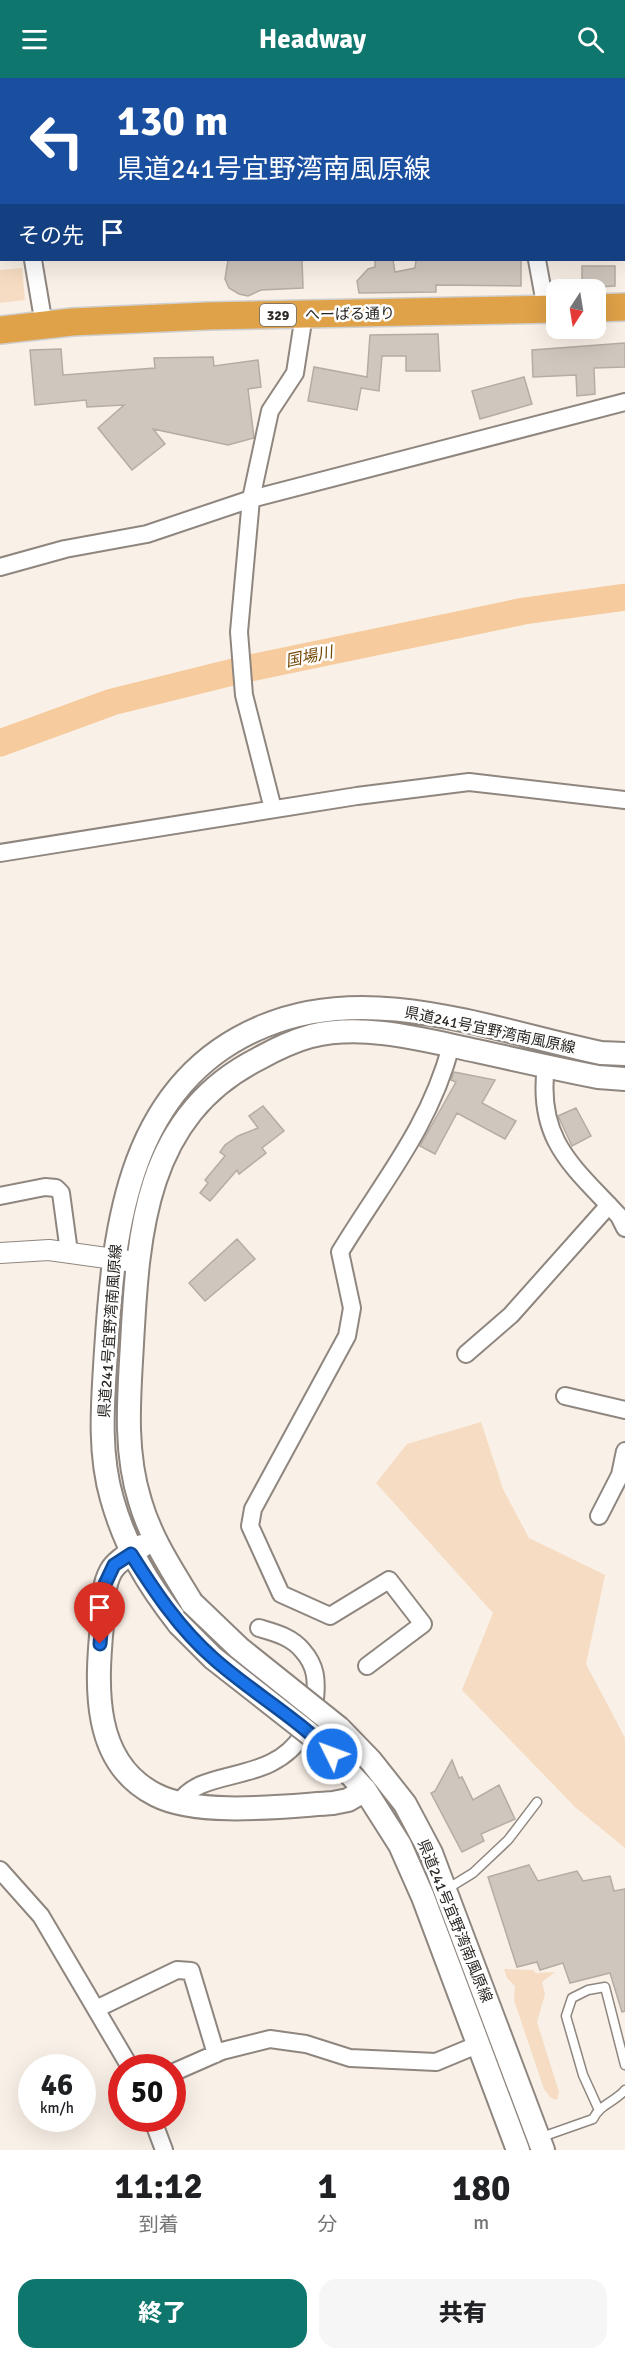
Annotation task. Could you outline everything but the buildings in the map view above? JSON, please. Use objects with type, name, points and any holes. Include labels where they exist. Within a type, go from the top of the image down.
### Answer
[{"type":"highway","points":[[606,308],[625,307]]},
{"type":"highway","name":"へーばる通り","points":[[0,330],[44,325],[208,316],[546,309]]},
{"type":"main road","name":"県道241号宜野湾南風原線","points":[[518,2150],[423,1897],[400,1845],[365,1790],[320,1742],[213,1658],[179,1624],[155,1593],[131,1554],[112,1498],[103,1440],[114,1258],[120,1218],[132,1170],[150,1129],[174,1093],[199,1066],[264,1026],[310,1012],[348,1009],[396,1010],[449,1018],[600,1053],[625,1054]]},
{"type":"main road","name":"県道241号宜野湾南風原線","points":[[541,2144],[446,1890],[405,1804],[372,1761],[339,1728],[239,1648],[192,1603],[153,1538],[140,1503],[130,1454],[128,1414],[138,1262],[151,1190],[161,1160],[177,1132],[200,1101],[235,1070],[311,1036],[352,1031],[396,1035],[598,1077],[625,1079]]},
{"type":"main road","points":[[153,1538],[114,1565],[105,1584],[100,1644],[99,1711],[110,1746],[120,1765],[131,1778],[159,1797],[179,1803],[219,1808],[348,1800],[365,1790]]},
{"type":"street","points":[[33,261],[44,325]]},
{"type":"street","points":[[537,261],[546,291]]},
{"type":"street","points":[[273,809],[244,695],[240,642],[251,499],[270,411],[295,373],[304,315]]},
{"type":"street","points":[[0,567],[65,549],[147,534],[251,499],[625,402]]},
{"type":"street","points":[[0,853],[273,809],[469,782],[625,800]]},
{"type":"street","points":[[367,1666],[423,1624],[389,1580],[330,1616],[281,1594],[250,1526],[253,1509],[347,1336],[352,1308],[340,1252],[420,1129],[442,1078],[451,1046]]},
{"type":"street","points":[[546,1066],[544,1095],[549,1125],[560,1153],[609,1205],[625,1228]]},
{"type":"street","points":[[0,1196],[45,1187],[56,1188],[61,1193],[69,1252]]},
{"type":"street","points":[[466,1354],[511,1315],[609,1205]]},
{"type":"street","points":[[0,1253],[49,1250],[138,1262]]},
{"type":"street","points":[[565,1396],[625,1410]]},
{"type":"street","points":[[599,1516],[620,1475],[625,1451]]},
{"type":"street","points":[[179,1803],[185,1793],[198,1786],[261,1769],[280,1760],[297,1744],[307,1727],[315,1704],[316,1688],[311,1661],[299,1646],[283,1635],[259,1628]]},
{"type":"street","points":[[0,1870],[41,1916],[122,2054]]},
{"type":"street","points":[[96,2009],[177,1970],[190,1971],[216,2054]]},
{"type":"street","points":[[186,2067],[216,2054],[270,2038],[306,2044],[350,2058],[436,2062],[477,2045]]},
{"type":"street","points":[[157,2132],[164,2150]]},
{"type":"lane","points":[[446,1890],[473,1873],[508,1840],[537,1802]]},
{"type":"lane","points":[[598,2108],[580,2066],[566,2016],[572,1998],[588,1990],[605,1987],[625,2065]]},
{"type":"lane","points":[[541,2144],[593,2119],[598,2108],[616,2100],[625,2090]]},
{"type":"shaded area","points":[[22,268],[25,300],[0,303],[0,270]]},
{"type":"shaded area","points":[[481,1422],[503,1489],[529,1538],[605,1575],[586,1664],[625,1738],[625,1848],[575,1807],[462,1690],[493,1613],[376,1483],[407,1444]]},
{"type":"shaded area","points":[[504,1969],[533,1970],[536,1973],[555,1972],[542,1982],[545,1994],[537,2022],[559,2092],[557,2100],[551,2098],[544,2089],[514,2000],[515,1986],[507,1978]]},
{"type":"waterway","name":"国場川","points":[[0,743],[112,702],[241,670],[524,611],[625,597]]},
{"type":"route","points":[[100,1644],[105,1584],[114,1565],[131,1554],[155,1593],[179,1624],[213,1658],[320,1742],[332,1754]]}]
